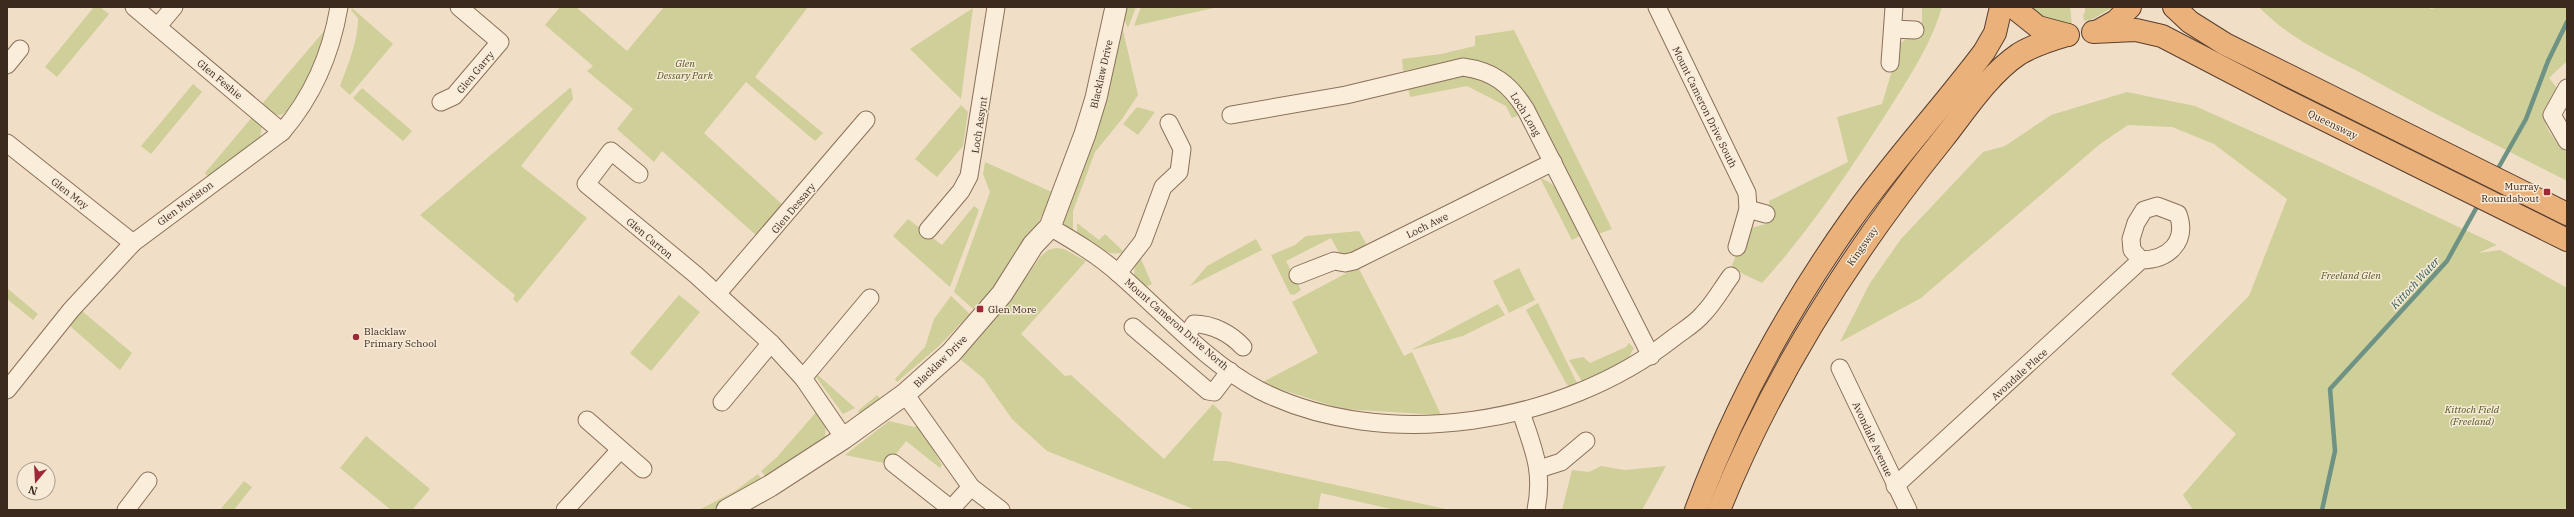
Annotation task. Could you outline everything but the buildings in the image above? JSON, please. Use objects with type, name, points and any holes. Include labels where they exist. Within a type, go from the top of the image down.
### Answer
[{"type":"highway","points":[[1696,510],[1711,469],[1739,411],[1792,311],[1851,220],[1984,52],[1995,33],[2001,7]]},
{"type":"highway","points":[[2013,7],[2038,27],[2067,35]]},
{"type":"highway","points":[[2093,32],[2116,21],[2130,7]]},
{"type":"highway","points":[[2174,7],[2190,22],[2225,44],[2567,214]]},
{"type":"highway","name":"Queensway","points":[[2067,35],[2136,30],[2162,36],[2282,99],[2567,240]]},
{"type":"highway","name":"Kingsway","points":[[1719,510],[1747,445],[1794,354],[1838,281],[1894,201],[1993,77],[2020,54],[2038,44],[2067,35]]},
{"type":"street","name":"Glen Feshie","points":[[134,7],[282,132]]},
{"type":"street","points":[[158,26],[174,7]]},
{"type":"street","name":"Glen Moriston","points":[[7,390],[71,310],[133,243],[282,132],[312,92],[329,52],[339,7]]},
{"type":"street","name":"Glen Garry","points":[[441,102],[454,96],[500,42],[459,7]]},
{"type":"street","name":"Loch Assynt","points":[[928,230],[961,191],[969,176],[996,7]]},
{"type":"street","name":"Blacklaw Drive","points":[[727,510],[770,486],[844,438],[906,394],[960,342],[1002,294],[1033,245],[1050,227],[1096,98],[1116,7]]},
{"type":"street","name":"Mount Cameron Drive South","points":[[1657,7],[1747,193],[1748,208],[1737,247]]},
{"type":"street","points":[[1890,63],[1894,7]]},
{"type":"street","points":[[1893,30],[1915,30]]},
{"type":"street","points":[[7,66],[20,49]]},
{"type":"street","name":"Loch Long","points":[[1231,115],[1346,95],[1463,67],[1479,69],[1495,76],[1516,95],[1553,162],[1651,356]]},
{"type":"street","points":[[2567,88],[2552,115],[2567,141]]},
{"type":"street","name":"Glen Dessary","points":[[717,294],[866,120]]},
{"type":"street","name":"Mount Cameron Drive North","points":[[1118,273],[1143,241],[1164,187],[1179,172],[1182,149],[1169,123]]},
{"type":"street","name":"Glen Moy","points":[[7,143],[133,243]]},
{"type":"street","name":"Glen Carron","points":[[638,174],[611,151],[586,184],[717,294],[771,343],[803,378],[844,438]]},
{"type":"street","name":"Loch Awe","points":[[1298,276],[1334,261],[1345,263],[1354,261],[1553,162]]},
{"type":"street","points":[[1748,208],[1766,214]]},
{"type":"street","name":"Mount Cameron Drive North","points":[[1050,227],[1091,251],[1230,371],[1259,390],[1303,407],[1354,420],[1417,424],[1470,422],[1521,412],[1616,377],[1651,356],[1703,315],[1731,276]]},
{"type":"street","name":"Avondale Place","points":[[1895,486],[2141,260]]},
{"type":"street","points":[[803,378],[870,298]]},
{"type":"street","points":[[1187,335],[1194,324],[1200,324],[1232,335],[1243,347]]},
{"type":"street","points":[[1133,327],[1208,391],[1214,392],[1230,371]]},
{"type":"street","points":[[722,402],[771,343]]},
{"type":"street","name":"Avondale Avenue","points":[[1840,368],[1895,486],[1908,510]]},
{"type":"street","points":[[906,394],[971,487],[1001,510]]},
{"type":"street","points":[[1521,412],[1539,469],[1540,490],[1536,510]]},
{"type":"street","points":[[587,420],[643,469]]},
{"type":"street","points":[[1539,469],[1561,462],[1586,441]]},
{"type":"street","points":[[565,510],[620,450]]},
{"type":"street","points":[[893,463],[951,509],[971,487]]},
{"type":"street","points":[[126,510],[148,481]]},
{"type":"green space","points":[[94,7],[100,7],[109,14],[57,77],[45,67]]},
{"type":"green space","name":"Glen Dessary Park","points":[[560,7],[576,7],[627,51],[664,7],[808,7],[755,77],[823,133],[815,141],[746,82],[704,133],[785,207],[758,237],[662,151],[654,162],[617,129],[633,109],[587,71],[593,66],[545,25]]},
{"type":"green space","points":[[1125,7],[1136,7],[1128,28],[1125,21]]},
{"type":"green space","points":[[1141,7],[1218,7],[1134,26]]},
{"type":"green space","points":[[1922,7],[1942,7],[1925,49],[1886,114],[1812,222],[1762,283],[1731,268],[1740,245],[1746,244],[1751,228],[1766,224],[1770,221],[1769,201],[1848,162],[1837,117],[1882,104],[1900,44],[1908,37],[1922,35]]},
{"type":"green space","points":[[2027,7],[2070,7],[2072,24],[2046,20]]},
{"type":"green space","points":[[2085,7],[2113,7],[2093,19],[2084,21],[2083,14],[2085,13]]},
{"type":"green space","points":[[2259,7],[2428,7],[2431,9],[2439,7],[2567,7],[2567,61],[2549,78],[2557,88],[2547,108],[2545,116],[2548,129],[2552,136],[2567,153],[2567,181],[2308,45],[2270,18]]},
{"type":"green space","points":[[352,8],[393,44],[350,95],[340,86],[352,53],[358,27],[358,18],[351,10]]},
{"type":"green space","points":[[973,8],[961,99],[910,49]]},
{"type":"green space","points":[[1122,26],[1138,95],[1122,119],[1095,152],[1073,211],[1073,233],[1065,225],[1060,215]]},
{"type":"green space","points":[[325,30],[315,64],[295,103],[288,111],[280,115],[272,113],[261,105]]},
{"type":"green space","points":[[1514,30],[1612,229],[1596,235],[1532,107],[1461,60],[1403,71],[1402,59],[1441,54],[1475,46],[1475,36]]},
{"type":"green space","points":[[1464,73],[1493,80],[1522,114],[1512,118],[1506,106],[1467,86],[1410,97],[1407,84]]},
{"type":"green space","points":[[193,84],[202,92],[151,154],[141,146]]},
{"type":"green space","points":[[571,87],[573,99],[521,166],[587,218],[517,303],[513,299],[515,295],[420,215]]},
{"type":"green space","points":[[362,88],[412,131],[403,141],[353,98]]},
{"type":"green space","points":[[2127,92],[2195,106],[2318,161],[2497,245],[2478,253],[2500,250],[2567,288],[2567,510],[2193,510],[2183,495],[2236,434],[2171,374],[2249,296],[2287,199],[2214,144],[2172,127],[2128,125],[2100,144],[1921,298],[1840,342],[1870,283],[1901,239],[1983,152],[2005,146],[2051,115]]},
{"type":"green space","points":[[961,105],[968,112],[963,146],[937,177],[915,159]]},
{"type":"green space","points":[[1137,107],[1155,112],[1138,135],[1123,124]]},
{"type":"green space","points":[[253,116],[262,124],[260,139],[208,177],[205,173]]},
{"type":"green space","points":[[985,162],[1054,193],[1021,255],[981,305],[979,302],[973,309],[954,292],[990,192],[983,174]]},
{"type":"green space","points":[[1540,178],[1555,187],[1561,194],[1566,201],[1582,235],[1572,240]]},
{"type":"green space","points":[[974,206],[979,210],[950,287],[893,236],[908,219],[942,245]]},
{"type":"green space","points":[[1077,223],[1099,240],[1105,234],[1124,252],[1106,252],[1094,246],[1077,235]]},
{"type":"green space","points":[[1359,231],[1368,247],[1342,258],[1331,238],[1286,261],[1301,290],[1294,295],[1290,294],[1271,255],[1295,245],[1306,236]]},
{"type":"green space","points":[[1256,239],[1262,250],[1190,286],[1207,266]]},
{"type":"green space","points":[[1056,248],[1064,249],[1086,261],[1021,334],[1065,376],[1071,375],[1164,459],[1213,404],[1222,413],[1213,461],[1227,461],[1450,510],[1395,510],[1321,493],[1318,510],[1196,510],[1047,451],[1012,419],[983,378],[960,359],[1000,313],[1041,256],[1048,250]]},
{"type":"green space","points":[[1140,257],[1152,284],[1145,287],[1134,276],[1135,262]]},
{"type":"green space","points":[[1358,267],[1404,356],[1412,352],[1441,415],[1342,409],[1261,383],[1318,353],[1292,302]]},
{"type":"green space","points":[[1519,268],[1535,300],[1509,313],[1493,281]]},
{"type":"green space","points":[[7,288],[38,314],[33,320],[7,299]]},
{"type":"green space","points":[[679,295],[700,312],[651,371],[630,353]]},
{"type":"green space","points":[[951,296],[970,314],[939,346],[897,382],[895,379],[925,347],[934,319]]},
{"type":"green space","points":[[1538,303],[1579,385],[1570,388],[1566,383],[1526,310]]},
{"type":"green space","points":[[1498,304],[1505,315],[1463,336],[1411,350]]},
{"type":"green space","points":[[82,311],[132,353],[120,370],[70,326]]},
{"type":"green space","points":[[1629,343],[1634,348],[1628,359],[1583,383],[1569,360],[1583,357],[1590,363],[1626,347]]},
{"type":"green space","points":[[818,375],[855,408],[843,414],[816,377]]},
{"type":"green space","points":[[877,395],[883,401],[862,416],[858,411]]},
{"type":"green space","points":[[818,410],[826,425],[825,439],[768,479],[761,471],[777,457]]},
{"type":"green space","points":[[889,421],[914,427],[919,425],[942,465],[940,468],[906,441],[887,466],[884,463],[845,455]]},
{"type":"green space","points":[[366,436],[430,489],[412,510],[391,510],[340,468]]},
{"type":"green space","points":[[1601,466],[1625,470],[1666,466],[1642,510],[1562,510],[1572,470],[1589,472]]},
{"type":"green space","points":[[758,474],[763,481],[762,483],[715,510],[699,510],[735,491]]},
{"type":"green space","points":[[244,481],[252,487],[234,510],[220,510]]},
{"type":"waterway","name":"Kittoch Water","points":[[2496,172],[2526,119],[2548,61],[2567,22]]},
{"type":"waterway","name":"Kittoch Water","points":[[2322,510],[2335,451],[2330,389],[2447,261],[2479,203]]},
{"type":"place","name":"Murray Roundabout","points":[[2547,192]]},
{"type":"place","name":"Glen More","points":[[980,309]]},
{"type":"place","name":"Blacklaw Primary School","points":[[356,337]]},
{"type":"park label","name":"Freeland Glen","points":[[2351,275]]},
{"type":"park label","name":"Kittoch Field (Freeland)","points":[[2472,414]]}]
